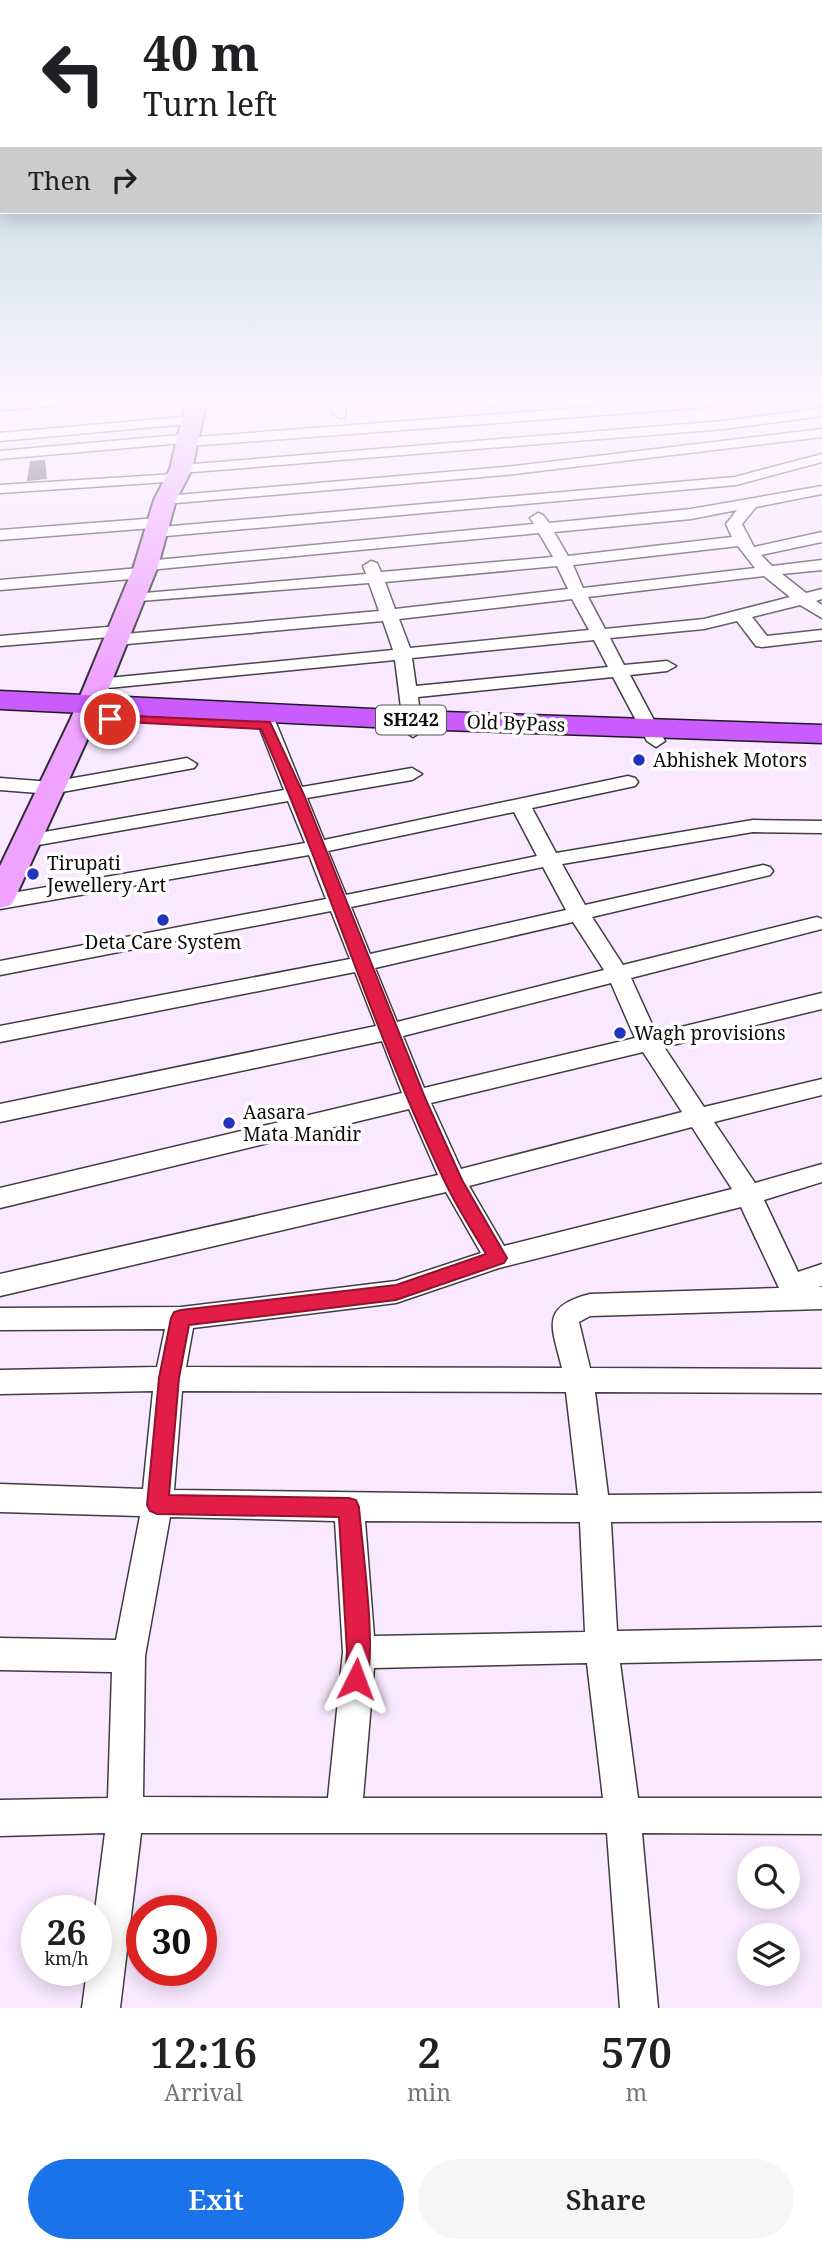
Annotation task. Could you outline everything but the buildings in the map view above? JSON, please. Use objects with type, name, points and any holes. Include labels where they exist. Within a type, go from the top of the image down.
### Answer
[{"type":"main road","points":[[0,900],[91,702],[145,569],[170,492]]},
{"type":"main road","name":"Old ByPass","points":[[0,700],[91,702],[264,719],[412,714],[822,748]]},
{"type":"main road","name":"Old ByPass","points":[[0,714],[91,702]]},
{"type":"main road","name":"Old ByPass","points":[[652,734],[822,734]]},
{"type":"street","points":[[41,492],[351,513],[603,492]]},
{"type":"street","points":[[0,535],[199,492]]},
{"type":"street","points":[[167,500],[263,492]]},
{"type":"street","points":[[343,492],[403,653],[412,714],[617,669],[667,666]]},
{"type":"street","points":[[520,492],[564,561],[578,594],[652,734]]},
{"type":"street","points":[[0,585],[363,544],[691,514],[804,492]]},
{"type":"street","points":[[751,503],[734,524],[745,547],[822,613]]},
{"type":"street","points":[[133,599],[564,561],[794,545],[822,537]]},
{"type":"street","points":[[0,641],[389,615],[822,565]]},
{"type":"street","points":[[91,702],[403,653],[704,624],[822,594]]},
{"type":"street","points":[[741,614],[762,642],[822,635]]},
{"type":"street","points":[[264,719],[298,795],[417,1100],[453,1181],[497,1258]]},
{"type":"street","points":[[0,783],[51,788],[187,764]]},
{"type":"street","points":[[27,841],[412,774]]},
{"type":"street","points":[[0,900],[318,847],[521,807],[628,782]]},
{"type":"street","points":[[521,807],[579,914],[617,974],[649,1042],[749,1195],[803,1293]]},
{"type":"street","points":[[0,968],[548,860],[753,826],[822,827]]},
{"type":"street","points":[[0,1034],[364,963],[763,871]]},
{"type":"street","points":[[0,1114],[391,1031],[817,924]]},
{"type":"street","points":[[0,1198],[822,1001]]},
{"type":"street","points":[[0,1285],[453,1181],[822,1087]]},
{"type":"street","points":[[0,1319],[181,1318],[396,1293],[497,1258],[749,1195],[822,1173]]},
{"type":"street","points":[[639,2008],[623,1816],[602,1648],[595,1509],[579,1380],[565,1325],[566,1316],[578,1308],[803,1293],[822,1275]]},
{"type":"street","points":[[101,2008],[125,1815],[130,1656],[157,1505],[169,1378],[181,1318]]},
{"type":"street","points":[[0,1382],[169,1378],[822,1381]]},
{"type":"street","points":[[0,1498],[157,1505],[595,1509],[822,1507]]},
{"type":"street","points":[[344,1815],[359,1652],[349,1507]]},
{"type":"street","points":[[359,1652],[822,1643]]},
{"type":"street","points":[[0,1654],[130,1656]]},
{"type":"street","points":[[0,1818],[125,1815],[822,1816]]},
{"type":"place","name":"Abhishek Motors","points":[[639,760]]},
{"type":"place","name":"Tirupati Jewellery Art","points":[[33,874]]},
{"type":"place","name":"Deta Care System","points":[[163,920]]},
{"type":"place","name":"Wagh provisions","points":[[620,1033]]},
{"type":"place","name":"Aasara Mata Mandir","points":[[229,1123]]},
{"type":"route","points":[[110,719],[265,725],[298,795],[417,1100],[453,1181],[497,1258],[396,1293],[181,1318],[169,1378],[157,1505],[349,1507],[359,1652],[356,1679]]}]
